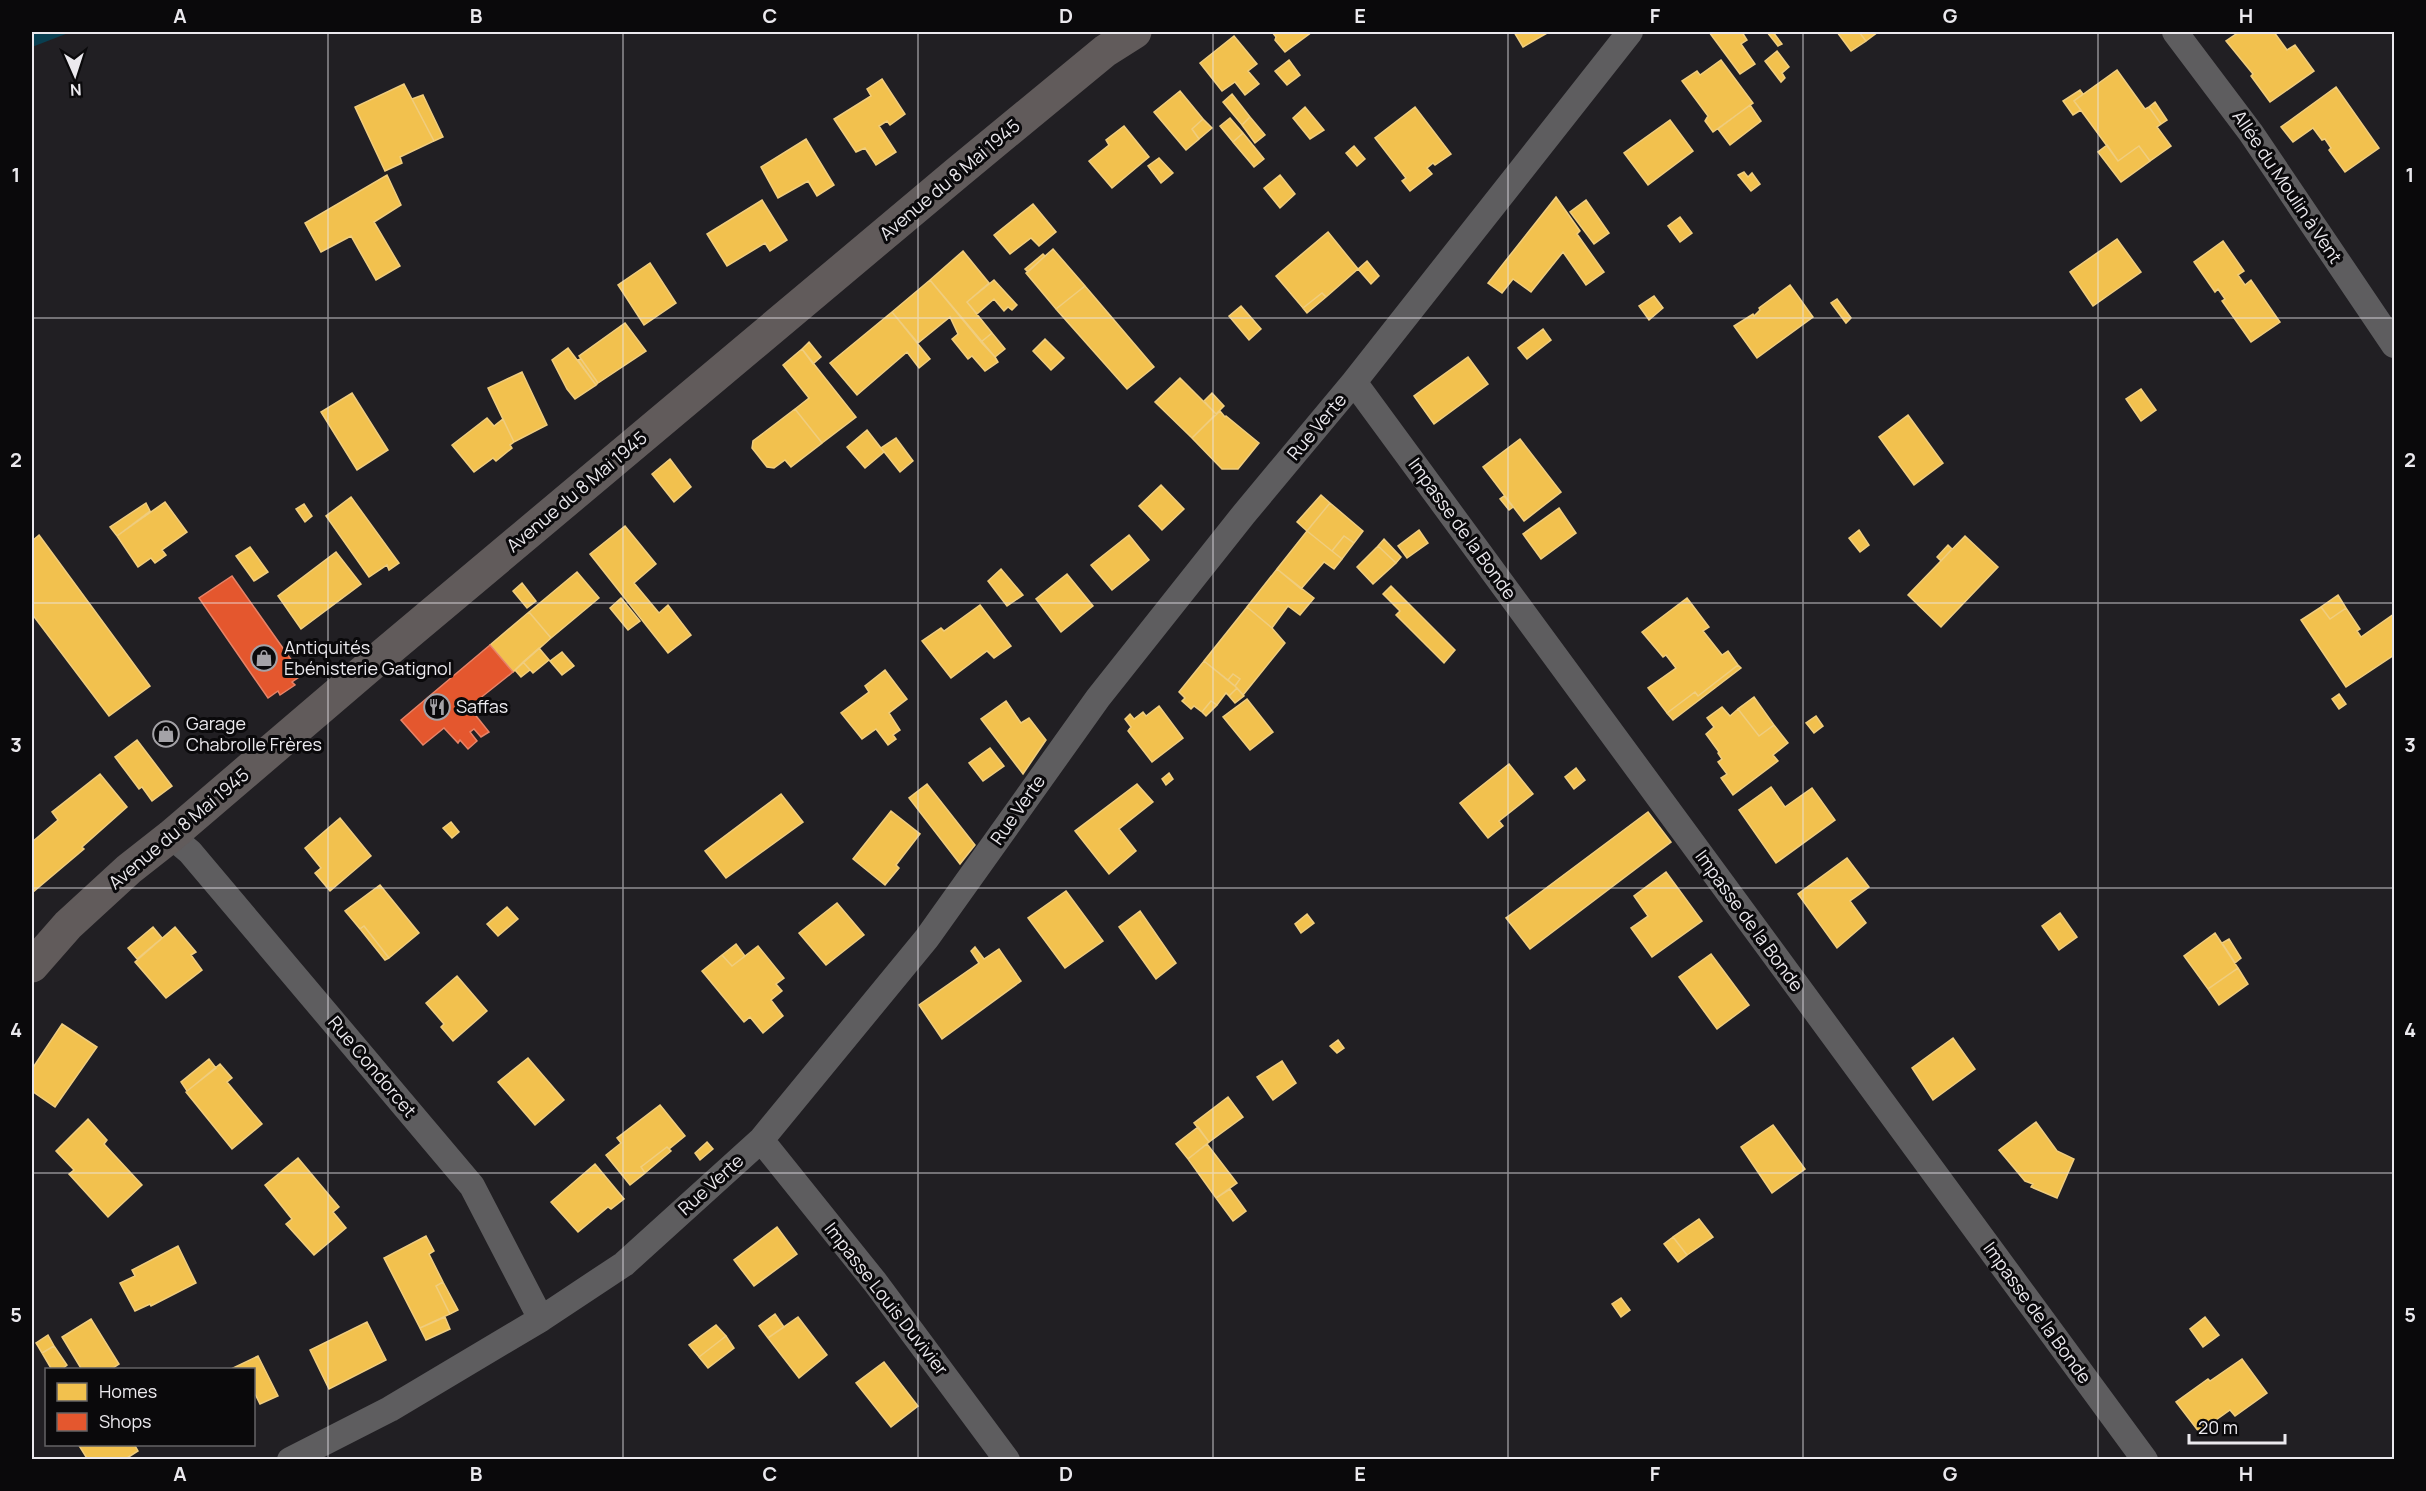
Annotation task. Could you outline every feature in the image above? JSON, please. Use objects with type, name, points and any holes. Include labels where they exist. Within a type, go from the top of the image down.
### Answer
[{"type":"main road","name":"Avenue du 8 Mai 1945","points":[[32,966],[68,925],[129,868],[171,836],[385,652],[957,173],[1105,51],[1135,32]]},
{"type":"street","name":"Rue Verte","points":[[290,1460],[390,1409],[541,1319],[624,1264],[761,1140],[927,938],[1106,689],[1244,514],[1354,382],[1630,32]]},
{"type":"street","name":"Allée du Moulin à Vent","points":[[2175,32],[2251,133],[2394,345]]},
{"type":"street","name":"Impasse de la Bonde","points":[[1354,382],[2145,1460]]},
{"type":"street","name":"Rue Condorcet","points":[[171,836],[190,852],[472,1186],[541,1319]]},
{"type":"street","name":"Impasse Louis Duvivier","points":[[761,1140],[875,1282],[1007,1460]]},
{"type":"water","points":[[32,32],[71,32],[32,47]]},
{"type":"building: Homes","points":[[1272,32],[1312,32],[1285,52],[1275,40],[1276,37]]},
{"type":"building: Homes","points":[[1514,32],[1549,32],[1523,47]]},
{"type":"building: Homes","points":[[1709,32],[1742,32],[1747,40],[1741,44],[1755,64],[1740,74]]},
{"type":"building: Homes","points":[[1767,32],[1773,32],[1782,44],[1778,46]]},
{"type":"building: Homes","points":[[1837,32],[1859,32],[1866,41],[1851,51]]},
{"type":"building: Homes","points":[[1859,32],[1878,32],[1866,41]]},
{"type":"building: Homes","points":[[2239,32],[2274,32],[2287,50],[2295,45],[2314,71],[2270,102],[2251,76],[2253,74],[2226,41]]},
{"type":"building: Homes","points":[[1234,36],[1257,64],[1248,71],[1259,84],[1245,95],[1235,82],[1222,91],[1200,63]]},
{"type":"building: Homes","points":[[1777,51],[1789,67],[1782,73],[1785,78],[1781,82],[1765,61]]},
{"type":"building: Homes","points":[[1289,60],[1300,75],[1287,85],[1275,71]]},
{"type":"building: Homes","points":[[1721,60],[1753,103],[1713,132],[1705,121],[1708,116],[1682,81],[1697,71],[1700,75]]},
{"type":"building: Homes","points":[[2117,70],[2145,109],[2149,107],[2161,124],[2157,127],[2171,146],[2150,161],[2139,146],[2118,161],[2074,101]]},
{"type":"building: Homes","points":[[882,79],[905,114],[890,125],[887,121],[879,126],[896,152],[876,165],[865,148],[856,152],[834,119],[871,96],[867,89]]},
{"type":"building: Homes","points":[[404,84],[434,141],[400,157],[402,163],[385,171],[355,107]]},
{"type":"building: Homes","points":[[2336,87],[2379,148],[2345,172],[2329,150],[2331,148],[2325,139],[2322,140],[2313,128],[2293,142],[2281,127]]},
{"type":"building: Homes","points":[[2080,90],[2083,94],[2074,101],[2081,110],[2073,115],[2063,101]]},
{"type":"building: Homes","points":[[1180,91],[1203,119],[1192,129],[1199,139],[1186,150],[1154,112]]},
{"type":"building: Homes","points":[[1232,94],[1250,117],[1242,125],[1223,102]]},
{"type":"building: Homes","points":[[423,95],[443,137],[434,141],[412,99]]},
{"type":"building: Homes","points":[[2155,102],[2167,120],[2161,124],[2149,107]]},
{"type":"building: Homes","points":[[1750,105],[1761,121],[1730,145],[1718,129]]},
{"type":"building: Homes","points":[[1305,107],[1324,130],[1310,139],[1293,118]]},
{"type":"building: Homes","points":[[1415,107],[1451,154],[1427,168],[1432,174],[1410,191],[1402,181],[1406,178],[1375,138]]},
{"type":"building: Homes","points":[[1250,117],[1265,135],[1255,143],[1242,125]]},
{"type":"building: Homes","points":[[1230,118],[1243,133],[1233,142],[1220,126]]},
{"type":"building: Homes","points":[[1203,119],[1212,128],[1199,139],[1192,129]]},
{"type":"building: Homes","points":[[1670,120],[1693,151],[1648,185],[1624,153]]},
{"type":"building: Homes","points":[[1124,126],[1149,157],[1112,188],[1089,161],[1109,145],[1106,140]]},
{"type":"building: Homes","points":[[1243,133],[1264,159],[1254,167],[1233,142]]},
{"type":"building: Homes","points":[[806,139],[834,185],[817,196],[808,181],[778,198],[761,167]]},
{"type":"building: Homes","points":[[2107,145],[2118,161],[2139,146],[2150,161],[2121,182],[2098,152]]},
{"type":"building: Homes","points":[[1354,146],[1365,159],[1357,166],[1346,153]]},
{"type":"building: Homes","points":[[1159,158],[1173,173],[1161,183],[1148,166]]},
{"type":"building: Homes","points":[[1744,172],[1748,177],[1752,173],[1760,184],[1751,191],[1738,175]]},
{"type":"building: Homes","points":[[387,175],[401,205],[374,222],[400,266],[376,280],[351,236],[321,252],[305,223]]},
{"type":"building: Homes","points":[[1280,175],[1295,194],[1280,208],[1264,188]]},
{"type":"building: Homes","points":[[1556,197],[1580,231],[1577,234],[1604,272],[1586,285],[1563,252],[1531,292],[1513,279],[1502,293],[1488,283]]},
{"type":"building: Homes","points":[[762,200],[787,240],[770,251],[765,243],[727,266],[707,234]]},
{"type":"building: Homes","points":[[1586,200],[1609,233],[1594,244],[1570,212]]},
{"type":"building: Homes","points":[[1033,204],[1056,232],[1039,246],[1031,238],[1010,254],[994,235]]},
{"type":"building: Homes","points":[[1680,217],[1692,233],[1680,242],[1668,226]]},
{"type":"building: Homes","points":[[1328,232],[1358,269],[1326,297],[1322,293],[1303,308],[1276,276]]},
{"type":"building: Homes","points":[[2117,239],[2141,272],[2093,306],[2070,272]]},
{"type":"building: Homes","points":[[2223,241],[2244,271],[2238,275],[2245,285],[2251,280],[2280,322],[2251,342],[2222,301],[2225,299],[2218,289],[2215,292],[2194,262]]},
{"type":"building: Homes","points":[[1053,249],[1085,286],[1056,309],[1026,273]]},
{"type":"building: Homes","points":[[963,251],[989,283],[967,302],[992,333],[981,342],[930,280]]},
{"type":"building: Homes","points":[[1043,254],[1045,256],[1028,272],[1025,269]]},
{"type":"building: Homes","points":[[1367,261],[1379,276],[1371,284],[1358,269]]},
{"type":"building: Homes","points":[[650,263],[676,303],[644,325],[618,285]]},
{"type":"building: Homes","points":[[930,280],[998,362],[985,371],[972,356],[968,359],[952,339],[958,334],[950,317],[918,343],[892,312]]},
{"type":"building: Homes","points":[[994,280],[1017,305],[1012,310],[1008,307],[1004,311],[994,299],[977,314],[967,302]]},
{"type":"building: Homes","points":[[1790,285],[1813,317],[1757,358],[1734,326],[1753,314],[1754,316],[1760,310],[1759,308]]},
{"type":"building: Homes","points":[[1085,286],[1154,367],[1127,389],[1056,309]]},
{"type":"building: Homes","points":[[1322,293],[1326,297],[1307,313],[1303,308]]},
{"type":"building: Homes","points":[[1654,296],[1663,308],[1649,320],[1639,306]]},
{"type":"building: Homes","points":[[1837,299],[1851,318],[1846,323],[1831,303]]},
{"type":"building: Homes","points":[[1241,306],[1261,329],[1249,340],[1229,316]]},
{"type":"building: Homes","points":[[892,312],[930,359],[919,368],[907,352],[857,395],[830,363]]},
{"type":"building: Homes","points":[[625,323],[646,351],[598,383],[579,356]]},
{"type":"building: Homes","points":[[1543,329],[1551,340],[1527,359],[1518,348]]},
{"type":"building: Homes","points":[[992,333],[1005,349],[995,357],[981,342]]},
{"type":"building: Homes","points":[[1045,339],[1064,358],[1051,370],[1033,351]]},
{"type":"building: Homes","points":[[809,342],[821,357],[813,364],[802,349]]},
{"type":"building: Homes","points":[[568,348],[596,385],[575,399],[567,389],[552,360]]},
{"type":"building: Homes","points":[[802,349],[856,417],[822,443],[795,409],[809,398],[783,365]]},
{"type":"building: Homes","points":[[1468,357],[1488,384],[1434,424],[1414,396]]},
{"type":"building: Homes","points":[[581,359],[598,383],[596,385],[578,360]]},
{"type":"building: Homes","points":[[522,372],[547,425],[514,442],[488,388]]},
{"type":"building: Homes","points":[[1180,378],[1216,414],[1192,438],[1155,402]]},
{"type":"building: Homes","points":[[2141,389],[2156,410],[2141,421],[2126,399]]},
{"type":"building: Homes","points":[[352,393],[388,450],[357,470],[321,412]]},
{"type":"building: Homes","points":[[1212,393],[1224,406],[1216,414],[1204,401]]},
{"type":"building: Homes","points":[[795,409],[822,443],[791,467],[785,460],[774,468],[767,467],[752,448],[753,441]]},
{"type":"building: Homes","points":[[1220,411],[1259,443],[1238,469],[1222,469],[1192,438]]},
{"type":"building: Homes","points":[[1908,415],[1943,463],[1914,485],[1879,437]]},
{"type":"building: Homes","points":[[487,418],[494,426],[503,419],[514,442],[510,445],[512,448],[496,461],[493,458],[474,472],[452,445]]},
{"type":"building: Homes","points":[[867,430],[884,452],[865,468],[847,447]]},
{"type":"building: Homes","points":[[896,438],[913,461],[900,472],[881,448]]},
{"type":"building: Homes","points":[[1520,439],[1561,492],[1524,521],[1483,467]]},
{"type":"building: Homes","points":[[670,459],[691,487],[674,502],[652,474]]},
{"type":"building: Homes","points":[[1161,485],[1184,509],[1162,530],[1139,506]]},
{"type":"building: Homes","points":[[1321,495],[1330,503],[1307,531],[1297,522]]},
{"type":"building: Homes","points":[[1504,496],[1513,507],[1509,510],[1500,499]]},
{"type":"building: Homes","points":[[351,497],[399,563],[389,570],[387,565],[369,577],[326,516]]},
{"type":"building: Homes","points":[[165,502],[187,532],[162,550],[166,555],[155,563],[151,558],[138,567],[117,536]]},
{"type":"building: Homes","points":[[146,503],[150,511],[117,536],[110,527]]},
{"type":"building: Homes","points":[[1330,503],[1363,531],[1354,543],[1344,536],[1332,551],[1307,531]]},
{"type":"building: Homes","points":[[304,504],[312,516],[305,522],[296,509]]},
{"type":"building: Homes","points":[[1559,508],[1576,533],[1541,559],[1523,534]]},
{"type":"building: Homes","points":[[625,526],[656,564],[634,583],[659,613],[668,605],[691,635],[668,653],[590,554]]},
{"type":"building: Homes","points":[[1419,530],[1428,543],[1407,558],[1398,546]]},
{"type":"building: Homes","points":[[1859,530],[1869,545],[1860,552],[1849,538]]},
{"type":"building: Homes","points":[[1307,531],[1342,559],[1334,569],[1324,562],[1301,589],[1277,569]]},
{"type":"building: Homes","points":[[39,535],[150,686],[109,716],[32,614],[32,541]]},
{"type":"building: Homes","points":[[1129,535],[1149,560],[1112,590],[1091,565]]},
{"type":"building: Homes","points":[[1344,536],[1354,543],[1342,559],[1332,551]]},
{"type":"building: Homes","points":[[1965,536],[1998,567],[1941,627],[1908,595]]},
{"type":"building: Homes","points":[[1384,539],[1401,557],[1396,563],[1378,546]]},
{"type":"building: Homes","points":[[1948,545],[1952,549],[1941,561],[1937,557]]},
{"type":"building: Homes","points":[[1378,546],[1396,563],[1373,584],[1357,567]]},
{"type":"building: Homes","points":[[250,547],[268,572],[254,581],[236,556]]},
{"type":"building: Homes","points":[[336,552],[361,584],[301,629],[278,596]]},
{"type":"building: Homes","points":[[1001,569],[1023,595],[1007,606],[988,581]]},
{"type":"building: Homes","points":[[1277,569],[1314,598],[1300,615],[1288,606],[1272,628],[1247,607]]},
{"type":"building: Homes","points":[[577,572],[599,598],[551,638],[529,612]]},
{"type":"building: Homes","points":[[1067,574],[1093,606],[1061,632],[1036,599]]},
{"type":"building: Homes","points":[[522,583],[536,601],[527,608],[513,591]]},
{"type":"building: Homes","points":[[1391,586],[1455,650],[1444,663],[1396,615],[1400,611],[1383,594]]},
{"type":"building: Homes","points":[[2338,595],[2346,608],[2330,619],[2321,607]]},
{"type":"building: Homes","points":[[621,598],[640,621],[628,630],[610,608]]},
{"type":"building: Homes","points":[[1687,598],[1709,627],[1703,631],[1722,655],[1728,651],[1738,665],[1698,696],[1695,692],[1667,713],[1648,688],[1676,668],[1666,655],[1663,657],[1642,632]]},
{"type":"building: Homes","points":[[980,605],[1011,646],[994,658],[987,651],[951,678],[922,641],[941,628],[944,631]]},
{"type":"building: Homes","points":[[1247,607],[1272,628],[1285,643],[1243,695],[1235,686],[1240,679],[1233,674],[1228,680],[1204,661]]},
{"type":"building: Homes","points":[[2321,607],[2330,619],[2346,608],[2360,629],[2357,631],[2361,637],[2394,614],[2394,655],[2346,687],[2301,620]]},
{"type":"building: Homes","points":[[529,612],[551,638],[513,672],[490,645]]},
{"type":"building: Homes","points":[[539,648],[549,660],[533,673],[523,662]]},
{"type":"building: Homes","points":[[562,652],[574,666],[562,675],[550,661]]},
{"type":"building: Homes","points":[[1204,661],[1237,688],[1229,696],[1226,693],[1217,705],[1211,701],[1202,712],[1194,706],[1191,709],[1182,701],[1185,698],[1179,692]]},
{"type":"building: Homes","points":[[523,662],[530,670],[521,677],[515,670]]},
{"type":"building: Homes","points":[[1738,665],[1741,668],[1673,720],[1667,713],[1695,692],[1698,696]]},
{"type":"building: Homes","points":[[885,670],[907,699],[889,713],[900,730],[893,735],[896,739],[888,745],[876,729],[862,739],[841,713],[869,692],[865,686]]},
{"type":"building: Homes","points":[[1233,674],[1240,679],[1235,686],[1228,680]]},
{"type":"building: Homes","points":[[1237,688],[1244,696],[1235,703],[1229,696]]},
{"type":"building: Homes","points":[[2339,694],[2346,704],[2339,709],[2332,699]]},
{"type":"building: Homes","points":[[1754,697],[1774,725],[1759,736],[1738,709]]},
{"type":"building: Homes","points":[[1247,699],[1273,732],[1250,750],[1223,717]]},
{"type":"building: Homes","points":[[1006,701],[1021,723],[1029,718],[1046,740],[1023,774],[981,719]]},
{"type":"building: Homes","points":[[1211,701],[1217,705],[1206,716],[1202,712]]},
{"type":"building: Homes","points":[[1159,706],[1183,738],[1152,762],[1128,731],[1131,727],[1125,719],[1130,714],[1134,719],[1143,712],[1146,716]]},
{"type":"building: Homes","points":[[1722,707],[1730,716],[1738,709],[1759,736],[1774,725],[1788,743],[1773,755],[1778,761],[1733,795],[1721,778],[1727,774],[1718,762],[1722,759],[1719,752],[1706,734],[1714,727],[1707,718]]},
{"type":"building: Homes","points":[[1816,716],[1823,726],[1814,733],[1806,723]]},
{"type":"building: Homes","points":[[137,740],[172,786],[152,801],[142,787],[139,789],[115,757]]},
{"type":"building: Homes","points":[[990,748],[1004,766],[983,781],[969,763]]},
{"type":"building: Homes","points":[[1509,764],[1533,794],[1499,821],[1503,826],[1488,838],[1460,803]]},
{"type":"building: Homes","points":[[1576,768],[1585,780],[1574,789],[1565,777]]},
{"type":"building: Homes","points":[[1169,773],[1173,779],[1166,785],[1162,779]]},
{"type":"building: Homes","points":[[100,774],[127,807],[82,847],[84,849],[32,893],[32,842],[58,820],[52,812]]},
{"type":"building: Homes","points":[[927,784],[975,845],[960,864],[909,798]]},
{"type":"building: Homes","points":[[1137,784],[1153,802],[1119,829],[1136,851],[1109,874],[1075,831]]},
{"type":"building: Homes","points":[[1771,787],[1785,807],[1812,788],[1835,820],[1776,863],[1739,810]]},
{"type":"building: Homes","points":[[781,794],[803,822],[726,878],[705,851]]},
{"type":"building: Homes","points":[[891,811],[920,834],[896,865],[899,868],[885,885],[853,859]]},
{"type":"building: Homes","points":[[1648,812],[1671,842],[1530,949],[1506,918]]},
{"type":"building: Homes","points":[[340,818],[371,856],[330,891],[315,873],[321,868],[305,848]]},
{"type":"building: Homes","points":[[451,822],[459,832],[452,838],[443,828]]},
{"type":"building: Homes","points":[[1847,858],[1869,887],[1850,901],[1866,923],[1837,948],[1798,894]]},
{"type":"building: Homes","points":[[1666,872],[1702,921],[1652,957],[1631,928],[1648,916],[1634,896]]},
{"type":"building: Homes","points":[[380,885],[419,933],[389,958],[364,926],[360,929],[345,911]]},
{"type":"building: Homes","points":[[1066,891],[1103,941],[1065,968],[1028,918]]},
{"type":"building: Homes","points":[[837,903],[864,935],[826,965],[799,933]]},
{"type":"building: Homes","points":[[507,907],[518,919],[498,936],[487,924]]},
{"type":"building: Homes","points":[[1140,911],[1176,963],[1156,979],[1119,927]]},
{"type":"building: Homes","points":[[2060,913],[2077,937],[2059,950],[2042,926]]},
{"type":"building: Homes","points":[[1307,914],[1314,923],[1301,933],[1295,924]]},
{"type":"building: Homes","points":[[364,926],[389,958],[385,960],[360,929]]},
{"type":"building: Homes","points":[[153,927],[162,938],[137,959],[128,948]]},
{"type":"building: Homes","points":[[175,927],[196,952],[191,955],[202,970],[166,998],[135,962]]},
{"type":"building: Homes","points":[[2215,933],[2238,968],[2208,989],[2184,956]]},
{"type":"building: Homes","points":[[2229,939],[2241,958],[2235,963],[2222,943]]},
{"type":"building: Homes","points":[[736,944],[745,956],[732,966],[722,955]]},
{"type":"building: Homes","points":[[758,946],[784,978],[776,984],[782,991],[771,1000],[783,1016],[763,1033],[750,1017],[744,1022],[702,971],[722,955],[732,966]]},
{"type":"building: Homes","points":[[975,947],[984,959],[999,949],[1021,981],[942,1039],[919,1005],[979,963],[971,951]]},
{"type":"building: Homes","points":[[1711,954],[1749,1005],[1717,1029],[1679,977]]},
{"type":"building: Homes","points":[[2238,968],[2248,984],[2219,1005],[2208,989]]},
{"type":"building: Homes","points":[[457,976],[487,1011],[453,1041],[441,1027],[444,1024],[426,1003]]},
{"type":"building: Homes","points":[[62,1024],[97,1047],[55,1107],[32,1091],[32,1069]]},
{"type":"building: Homes","points":[[1953,1038],[1975,1069],[1933,1100],[1912,1068]]},
{"type":"building: Homes","points":[[1338,1040],[1344,1048],[1337,1053],[1330,1046]]},
{"type":"building: Homes","points":[[528,1058],[564,1100],[535,1125],[498,1082]]},
{"type":"building: Homes","points":[[209,1059],[216,1068],[187,1091],[181,1082]]},
{"type":"building: Homes","points":[[1282,1061],[1296,1083],[1273,1100],[1257,1077]]},
{"type":"building: Homes","points":[[220,1064],[232,1078],[227,1082],[262,1124],[232,1149],[186,1092]]},
{"type":"building: Homes","points":[[1228,1097],[1243,1117],[1209,1142],[1194,1123]]},
{"type":"building: Homes","points":[[660,1105],[685,1136],[641,1167],[645,1173],[630,1185],[606,1155],[621,1143],[617,1138]]},
{"type":"building: Homes","points":[[88,1119],[107,1140],[104,1144],[142,1185],[108,1217],[69,1174],[74,1170],[56,1151]]},
{"type":"building: Homes","points":[[2036,1122],[2057,1151],[2074,1159],[2057,1198],[2031,1187],[2033,1184],[2025,1181],[1999,1150]]},
{"type":"building: Homes","points":[[1773,1125],[1805,1169],[1772,1193],[1741,1147]]},
{"type":"building: Homes","points":[[1198,1127],[1209,1142],[1188,1159],[1176,1144]]},
{"type":"building: Homes","points":[[707,1142],[713,1149],[700,1160],[695,1153]]},
{"type":"building: Homes","points":[[1207,1144],[1237,1183],[1216,1198],[1188,1159]]},
{"type":"building: Homes","points":[[667,1147],[671,1151],[645,1173],[641,1167]]},
{"type":"building: Homes","points":[[298,1158],[339,1207],[333,1212],[346,1228],[314,1255],[286,1224],[292,1219],[265,1185]]},
{"type":"building: Homes","points":[[595,1164],[624,1199],[611,1209],[608,1207],[578,1232],[551,1202]]},
{"type":"building: Homes","points":[[1230,1189],[1246,1211],[1233,1221],[1216,1198]]},
{"type":"building: Homes","points":[[1699,1219],[1713,1237],[1687,1255],[1673,1237]]},
{"type":"building: Homes","points":[[777,1227],[797,1254],[754,1286],[734,1260]]},
{"type":"building: Homes","points":[[426,1236],[434,1251],[429,1254],[443,1282],[436,1286],[450,1314],[420,1328],[384,1258]]},
{"type":"building: Homes","points":[[1673,1237],[1687,1255],[1678,1262],[1664,1244]]},
{"type":"building: Homes","points":[[178,1246],[196,1283],[151,1306],[150,1304],[135,1311],[120,1283],[135,1276],[132,1270]]},
{"type":"building: Homes","points":[[443,1282],[458,1310],[450,1314],[436,1286]]},
{"type":"building: Homes","points":[[1621,1298],[1630,1310],[1621,1317],[1612,1304]]},
{"type":"building: Homes","points":[[775,1314],[784,1327],[768,1338],[759,1326]]},
{"type":"building: Homes","points":[[445,1317],[450,1329],[426,1340],[420,1328]]},
{"type":"building: Homes","points":[[798,1317],[827,1355],[799,1378],[768,1338]]},
{"type":"building: Homes","points":[[2205,1317],[2219,1335],[2203,1347],[2190,1329]]},
{"type":"building: Homes","points":[[91,1319],[119,1364],[113,1368],[81,1368],[62,1337]]},
{"type":"building: Homes","points":[[367,1322],[386,1360],[329,1389],[310,1350]]},
{"type":"building: Homes","points":[[716,1325],[726,1336],[699,1357],[689,1345]]},
{"type":"building: Homes","points":[[48,1335],[54,1346],[42,1353],[36,1343]]},
{"type":"building: Homes","points":[[726,1336],[734,1348],[708,1368],[699,1357]]},
{"type":"building: Homes","points":[[54,1346],[67,1365],[63,1368],[51,1368],[42,1353]]},
{"type":"building: Homes","points":[[258,1356],[278,1396],[260,1404],[255,1394],[255,1368],[233,1368]]},
{"type":"building: Homes","points":[[2242,1359],[2267,1393],[2235,1416],[2230,1410],[2199,1432],[2176,1402],[2208,1379],[2210,1381]]},
{"type":"building: Homes","points":[[884,1362],[918,1406],[891,1427],[856,1383]]},
{"type":"building: Homes","points":[[79,1446],[135,1446],[138,1451],[124,1460],[88,1460]]},
{"type":"building: Shops","points":[[232,576],[302,675],[292,682],[295,685],[280,695],[278,691],[268,698],[199,598]]},
{"type":"building: Shops","points":[[490,645],[513,672],[469,707],[489,732],[481,737],[474,729],[470,732],[477,741],[468,749],[460,740],[458,743],[444,728],[423,745],[401,720]]},
{"type":"place","name":"Antiquités Ebénisterie Gatignol","points":[[264,658]]},
{"type":"place","name":"Saffas","points":[[437,707]]},
{"type":"place","name":"Garage Chabrolle Frères","points":[[166,734]]}]
